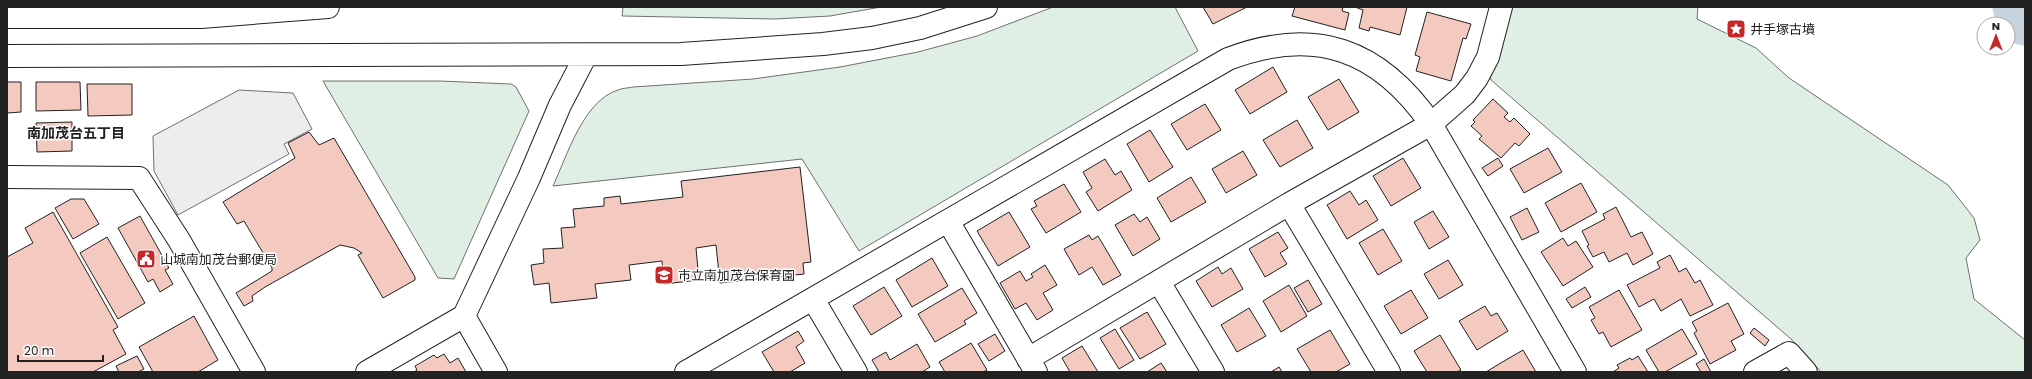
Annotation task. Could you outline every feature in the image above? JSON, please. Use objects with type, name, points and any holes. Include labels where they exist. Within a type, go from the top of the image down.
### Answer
[{"type":"street","points":[[7,17],[201,17],[328,7]]},
{"type":"street","points":[[7,56],[681,54],[823,44],[872,38],[920,28],[986,7]]},
{"type":"street","points":[[948,221],[1032,366],[1159,282],[1289,204],[1431,124],[1465,94],[1477,78],[1488,57],[1501,7]]},
{"type":"street","points":[[686,372],[1228,59],[1251,50],[1275,45],[1315,45],[1357,57],[1376,66],[1393,79],[1416,101],[1431,124],[1575,372]]},
{"type":"street","points":[[367,372],[464,316],[560,105],[586,55]]},
{"type":"street","points":[[7,177],[139,178],[179,240],[254,372]]},
{"type":"street","points":[[1289,204],[1389,372]]},
{"type":"street","points":[[1159,282],[1213,372]]},
{"type":"street","points":[[813,299],[856,372]]},
{"type":"street","points":[[464,316],[496,372]]},
{"type":"street","points":[[1755,372],[1789,353],[1806,372]]},
{"type":"green space","points":[[623,7],[881,7],[830,16],[775,19],[622,16]]},
{"type":"green space","points":[[1053,7],[1175,7],[1198,51],[859,251],[802,159],[553,186],[570,145],[586,117],[595,105],[606,96],[618,90],[633,87],[753,79],[840,67],[918,52],[977,36]]},
{"type":"green space","points":[[1509,7],[1698,7],[1697,19],[1756,48],[1789,78],[1948,185],[1974,218],[1980,240],[1966,258],[1974,299],[2025,340],[2025,372],[1821,372],[1791,339],[1491,80],[1490,75]]},
{"type":"green space","points":[[323,81],[440,81],[511,84],[516,87],[529,111],[454,279],[438,278]]},
{"type":"shaded area","points":[[239,90],[293,93],[312,129],[284,144],[289,154],[178,215],[154,171],[153,136]]},
{"type":"building","points":[[1203,7],[1247,7],[1213,24]]},
{"type":"building","points":[[1295,7],[1343,7],[1342,11],[1349,13],[1345,30],[1292,16]]},
{"type":"building","points":[[1355,7],[1407,7],[1400,35],[1370,27],[1369,31],[1359,28],[1363,10]]},
{"type":"building","points":[[1427,12],[1471,24],[1466,39],[1463,38],[1451,81],[1416,71],[1420,57],[1415,55]]},
{"type":"building","points":[[1273,67],[1287,92],[1250,114],[1235,90]]},
{"type":"building","points":[[1339,79],[1359,112],[1328,130],[1308,97]]},
{"type":"building","points":[[7,82],[21,82],[21,112],[7,113]]},
{"type":"building","points":[[36,82],[80,82],[81,110],[36,111]]},
{"type":"building","points":[[87,84],[132,84],[132,115],[88,116]]},
{"type":"building","points":[[1493,99],[1508,113],[1504,117],[1510,122],[1514,118],[1530,134],[1519,146],[1515,143],[1501,158],[1479,139],[1482,136],[1471,126],[1475,122],[1473,120]]},
{"type":"building","points":[[1205,104],[1221,130],[1187,150],[1171,124]]},
{"type":"building","points":[[1297,120],[1313,148],[1280,167],[1263,140]]},
{"type":"building","points":[[72,122],[72,151],[37,152],[36,123]]},
{"type":"building","points":[[1150,130],[1173,167],[1149,182],[1127,144]]},
{"type":"building","points":[[309,132],[319,145],[334,138],[415,277],[415,280],[383,298],[358,255],[362,253],[354,248],[340,245],[265,287],[252,296],[253,301],[244,306],[236,293],[272,271],[272,268],[244,221],[237,224],[223,202],[295,158],[288,143]]},
{"type":"building","points":[[1548,148],[1562,172],[1524,193],[1510,169]]},
{"type":"building","points":[[1243,151],[1257,175],[1226,193],[1212,169]]},
{"type":"building","points":[[1403,158],[1421,188],[1391,206],[1373,176]]},
{"type":"building","points":[[1498,158],[1503,166],[1488,176],[1482,168]]},
{"type":"building","points":[[1105,159],[1115,175],[1121,171],[1132,190],[1098,211],[1086,192],[1092,188],[1083,172]]},
{"type":"building","points":[[800,167],[811,262],[803,263],[804,274],[720,283],[716,245],[696,248],[699,280],[664,284],[662,261],[629,265],[631,280],[595,284],[597,298],[551,303],[549,283],[534,285],[531,265],[544,263],[543,249],[563,248],[561,228],[575,227],[573,209],[604,206],[604,198],[620,196],[621,204],[683,197],[681,181]]},
{"type":"building","points":[[1191,177],[1206,202],[1171,222],[1157,198]]},
{"type":"building","points":[[1581,183],[1597,212],[1561,232],[1545,203]]},
{"type":"building","points":[[1064,184],[1081,212],[1046,233],[1031,209],[1037,206],[1034,201]]},
{"type":"building","points":[[1350,191],[1359,205],[1366,200],[1378,220],[1347,239],[1327,205]]},
{"type":"building","points":[[71,199],[84,199],[99,224],[73,239],[55,208]]},
{"type":"building","points":[[1616,207],[1631,237],[1642,232],[1653,254],[1633,265],[1627,253],[1609,262],[1604,252],[1593,257],[1587,246],[1589,245],[1582,231],[1605,219],[1603,214]]},
{"type":"building","points":[[1527,208],[1539,232],[1522,240],[1510,217]]},
{"type":"building","points":[[1433,211],[1449,237],[1429,249],[1414,222]]},
{"type":"building","points":[[53,212],[118,327],[113,330],[126,354],[93,372],[7,372],[7,257],[33,243],[25,228]]},
{"type":"building","points":[[1009,212],[1030,247],[998,266],[977,231]]},
{"type":"building","points":[[1134,214],[1140,222],[1147,217],[1160,239],[1133,256],[1115,225]]},
{"type":"building","points":[[140,216],[169,268],[165,270],[173,284],[160,292],[153,279],[148,282],[118,228]]},
{"type":"building","points":[[1383,229],[1402,261],[1378,275],[1359,243]]},
{"type":"building","points":[[1278,232],[1288,248],[1280,253],[1287,264],[1265,277],[1249,249]]},
{"type":"building","points":[[1089,235],[1092,240],[1098,236],[1121,275],[1103,285],[1092,267],[1079,275],[1064,249]]},
{"type":"building","points":[[107,237],[145,303],[118,319],[80,253]]},
{"type":"building","points":[[1563,238],[1568,246],[1576,241],[1593,267],[1563,286],[1541,252]]},
{"type":"building","points":[[1670,255],[1679,272],[1686,268],[1695,283],[1700,280],[1713,305],[1690,316],[1681,299],[1661,311],[1654,299],[1639,307],[1627,285],[1660,268],[1657,262]]},
{"type":"building","points":[[932,258],[948,286],[912,307],[896,280]]},
{"type":"building","points":[[1448,260],[1463,285],[1439,299],[1424,274]]},
{"type":"building","points":[[1045,265],[1057,285],[1043,293],[1053,310],[1037,320],[1026,303],[1015,309],[1000,283],[1020,271],[1026,281],[1033,277],[1031,274]]},
{"type":"building","points":[[1218,267],[1222,274],[1231,268],[1243,289],[1212,307],[1196,281]]},
{"type":"building","points":[[1308,280],[1322,304],[1308,312],[1294,288]]},
{"type":"building","points":[[1289,285],[1307,316],[1281,332],[1263,301]]},
{"type":"building","points":[[884,287],[902,316],[871,335],[853,306]]},
{"type":"building","points":[[1585,287],[1591,297],[1572,308],[1566,299]]},
{"type":"building","points":[[962,288],[977,313],[964,321],[966,324],[935,342],[918,314]]},
{"type":"building","points":[[1411,290],[1428,318],[1401,334],[1384,306]]},
{"type":"building","points":[[1619,290],[1642,330],[1611,347],[1603,332],[1599,334],[1591,320],[1595,318],[1589,307]]},
{"type":"building","points":[[1728,303],[1744,334],[1731,341],[1736,350],[1710,364],[1694,333],[1697,331],[1692,322]]},
{"type":"building","points":[[1485,306],[1491,316],[1497,313],[1508,331],[1477,350],[1459,321]]},
{"type":"building","points":[[1249,308],[1266,336],[1237,352],[1221,325]]},
{"type":"building","points":[[1147,312],[1166,344],[1140,359],[1120,328]]},
{"type":"building","points":[[194,316],[218,360],[198,372],[153,372],[139,347]]},
{"type":"building","points":[[1754,328],[1769,340],[1765,346],[1750,333]]},
{"type":"building","points":[[1115,329],[1134,360],[1119,369],[1100,338]]},
{"type":"building","points":[[1682,329],[1697,354],[1665,372],[1659,372],[1646,350]]},
{"type":"building","points":[[1330,330],[1350,364],[1336,372],[1311,372],[1297,349]]},
{"type":"building","points":[[798,331],[804,341],[796,347],[805,363],[790,372],[774,372],[762,352]]},
{"type":"building","points":[[995,334],[1005,351],[989,361],[978,344]]},
{"type":"building","points":[[1440,335],[1461,370],[1457,372],[1427,372],[1414,351]]},
{"type":"building","points":[[971,343],[987,370],[983,372],[945,372],[939,362]]},
{"type":"building","points":[[917,344],[930,367],[922,372],[879,372],[872,360],[886,352],[890,360]]},
{"type":"building","points":[[1082,346],[1098,372],[1070,372],[1062,358]]},
{"type":"building","points":[[1523,350],[1536,372],[1486,372],[1499,364]]},
{"type":"building","points":[[444,354],[450,363],[458,358],[466,372],[414,372],[417,370],[415,366],[434,355],[437,358]]},
{"type":"building","points":[[137,356],[144,369],[138,372],[119,372],[116,366]]},
{"type":"building","points":[[1638,356],[1648,372],[1613,372],[1619,368],[1617,365],[1630,358],[1632,360]]},
{"type":"building","points":[[1704,359],[1711,372],[1701,372],[1696,364]]},
{"type":"building","points":[[1161,363],[1167,372],[1147,372]]},
{"type":"building","points":[[1279,367],[1282,372],[1271,372]]},
{"type":"waterway","points":[[2018,7],[2025,20]]},
{"type":"place","name":"井手塚古墳","points":[[1736,29]]},
{"type":"place","name":"山城南加茂台郵便局","points":[[146,259]]},
{"type":"place","name":"市立南加茂台保育園","points":[[664,275]]},
{"type":"district","name":"南加茂台五丁目","points":[[76,133]]}]
